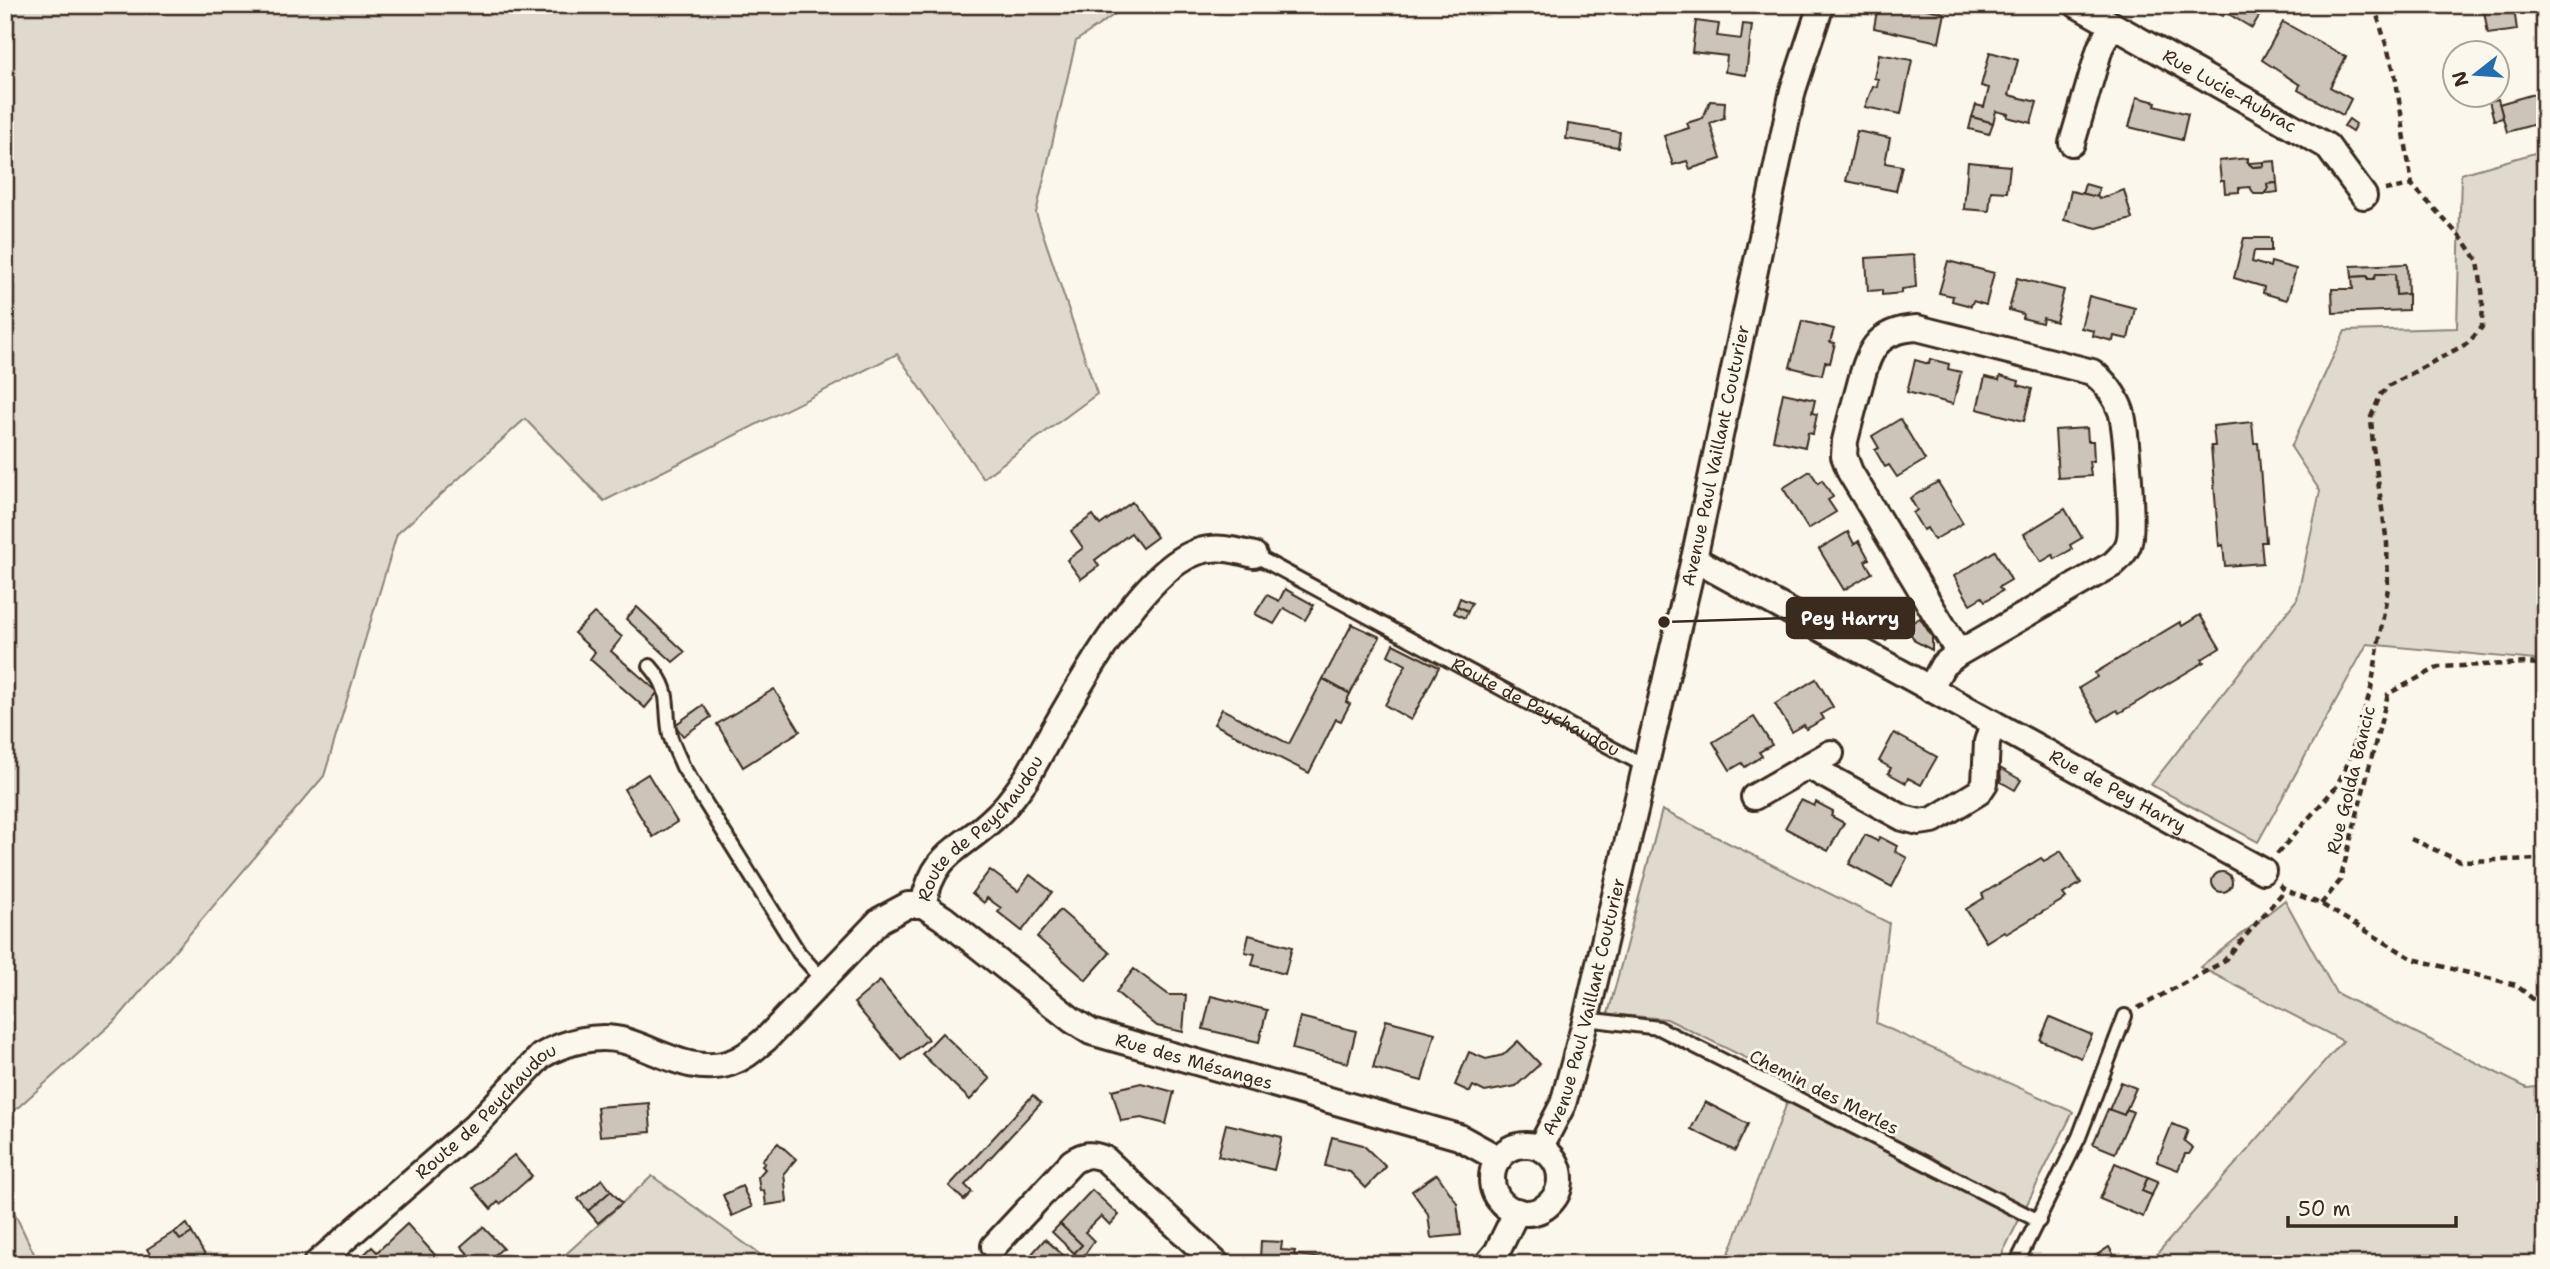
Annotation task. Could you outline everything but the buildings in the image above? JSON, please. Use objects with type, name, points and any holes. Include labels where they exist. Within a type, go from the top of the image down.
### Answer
[{"type":"street","name":"Avenue Paul Vaillant Couturier","points":[[1540,1148],[1563,1104],[1586,1019],[1694,559],[1793,90],[1821,5]]},
{"type":"street","name":"Rue Lucie-Aubrac","points":[[2077,5],[2327,146],[2364,196]]},
{"type":"street","points":[[2072,143],[2100,48],[2112,25]]},
{"type":"street","points":[[1930,689],[1943,665],[1959,653],[2113,564],[2129,543],[2130,527],[2123,424],[2113,394],[2103,381],[2092,372],[1917,328],[1907,328],[1882,339],[1866,358],[1845,441],[1844,456],[1850,472],[1959,653]]},
{"type":"street","name":"Route de Peychaudou","points":[[316,1264],[475,1126],[541,1056],[555,1048],[573,1042],[608,1038],[624,1040],[697,1066],[730,1063],[747,1054],[824,980],[880,920],[908,905],[923,905],[928,883],[936,868],[946,856],[998,815],[1012,799],[1103,647],[1149,589],[1172,566],[1193,553],[1211,548],[1229,548],[1254,555]]},
{"type":"street","name":"Rue de Pey Harry","points":[[1694,559],[2263,871]]},
{"type":"street","points":[[1808,766],[1903,818],[1919,822],[1933,820],[1979,792],[1985,783],[1987,742],[1993,723]]},
{"type":"street","points":[[1754,797],[1831,753]]},
{"type":"street","name":"Rue des Mésanges","points":[[923,905],[1091,1032],[1460,1137],[1499,1159]]},
{"type":"street","points":[[1522,1145],[1540,1148],[1556,1163],[1559,1185],[1548,1204],[1539,1210],[1517,1211],[1508,1207],[1496,1194],[1492,1176],[1499,1159],[1505,1152],[1522,1145]]},
{"type":"street","points":[[994,1246],[1072,1162],[1093,1154],[1105,1159],[1217,1264]]},
{"type":"street","points":[[1487,1264],[1497,1252],[1517,1211]]},
{"type":"lane","name":"Route de Peychaudou","points":[[1254,555],[1645,766]]},
{"type":"lane","points":[[650,666],[667,691],[667,719],[671,740],[683,767],[799,953],[824,980]]},
{"type":"lane","points":[[2016,1264],[2079,1138],[2125,1016]]},
{"type":"lane","name":"Chemin des Merles","points":[[1586,1019],[1659,1028],[2039,1221]]},
{"type":"path","points":[[2374,5],[2395,74],[2412,185],[2466,243],[2478,261],[2483,298],[2482,327],[2468,343],[2388,386],[2371,417],[2387,543],[2388,588],[2371,689],[2348,763],[2336,787],[2263,871],[2285,890],[2321,904],[2413,959],[2516,985],[2545,1009]]},
{"type":"path","points":[[2364,196],[2412,185]]},
{"type":"path","name":"Rue Golda Bancic","points":[[2321,904],[2340,881],[2388,694],[2439,667],[2528,663],[2545,665]]},
{"type":"path","points":[[2411,839],[2460,861],[2545,859]]},
{"type":"path","points":[[2125,1016],[2223,962],[2285,890]]},
{"type":"shaded area","points":[[5,5],[1128,5],[1076,41],[1036,213],[1097,394],[983,478],[897,354],[604,501],[525,419],[397,534],[324,776],[118,1018],[5,1119]]},
{"type":"shaded area","points":[[2545,150],[2545,661],[2367,644],[2258,842],[2151,785],[2297,599],[2320,491],[2291,447],[2345,331],[2457,328],[2461,174]]},
{"type":"shaded area","points":[[1662,810],[1889,923],[1876,1023],[2073,1112],[1997,1264],[1725,1264],[1795,1082],[1667,1019],[1608,1014]]},
{"type":"shaded area","points":[[2285,900],[2336,993],[2527,1088],[2545,1086],[2545,1264],[2148,1264],[2343,1041],[2200,967]]},
{"type":"shaded area","points":[[652,1176],[773,1264],[555,1264]]},
{"type":"shaded area","points":[[5,1193],[39,1264],[5,1264]]},
{"type":"place","name":"Pey Harry","points":[[1664,622]]}]
